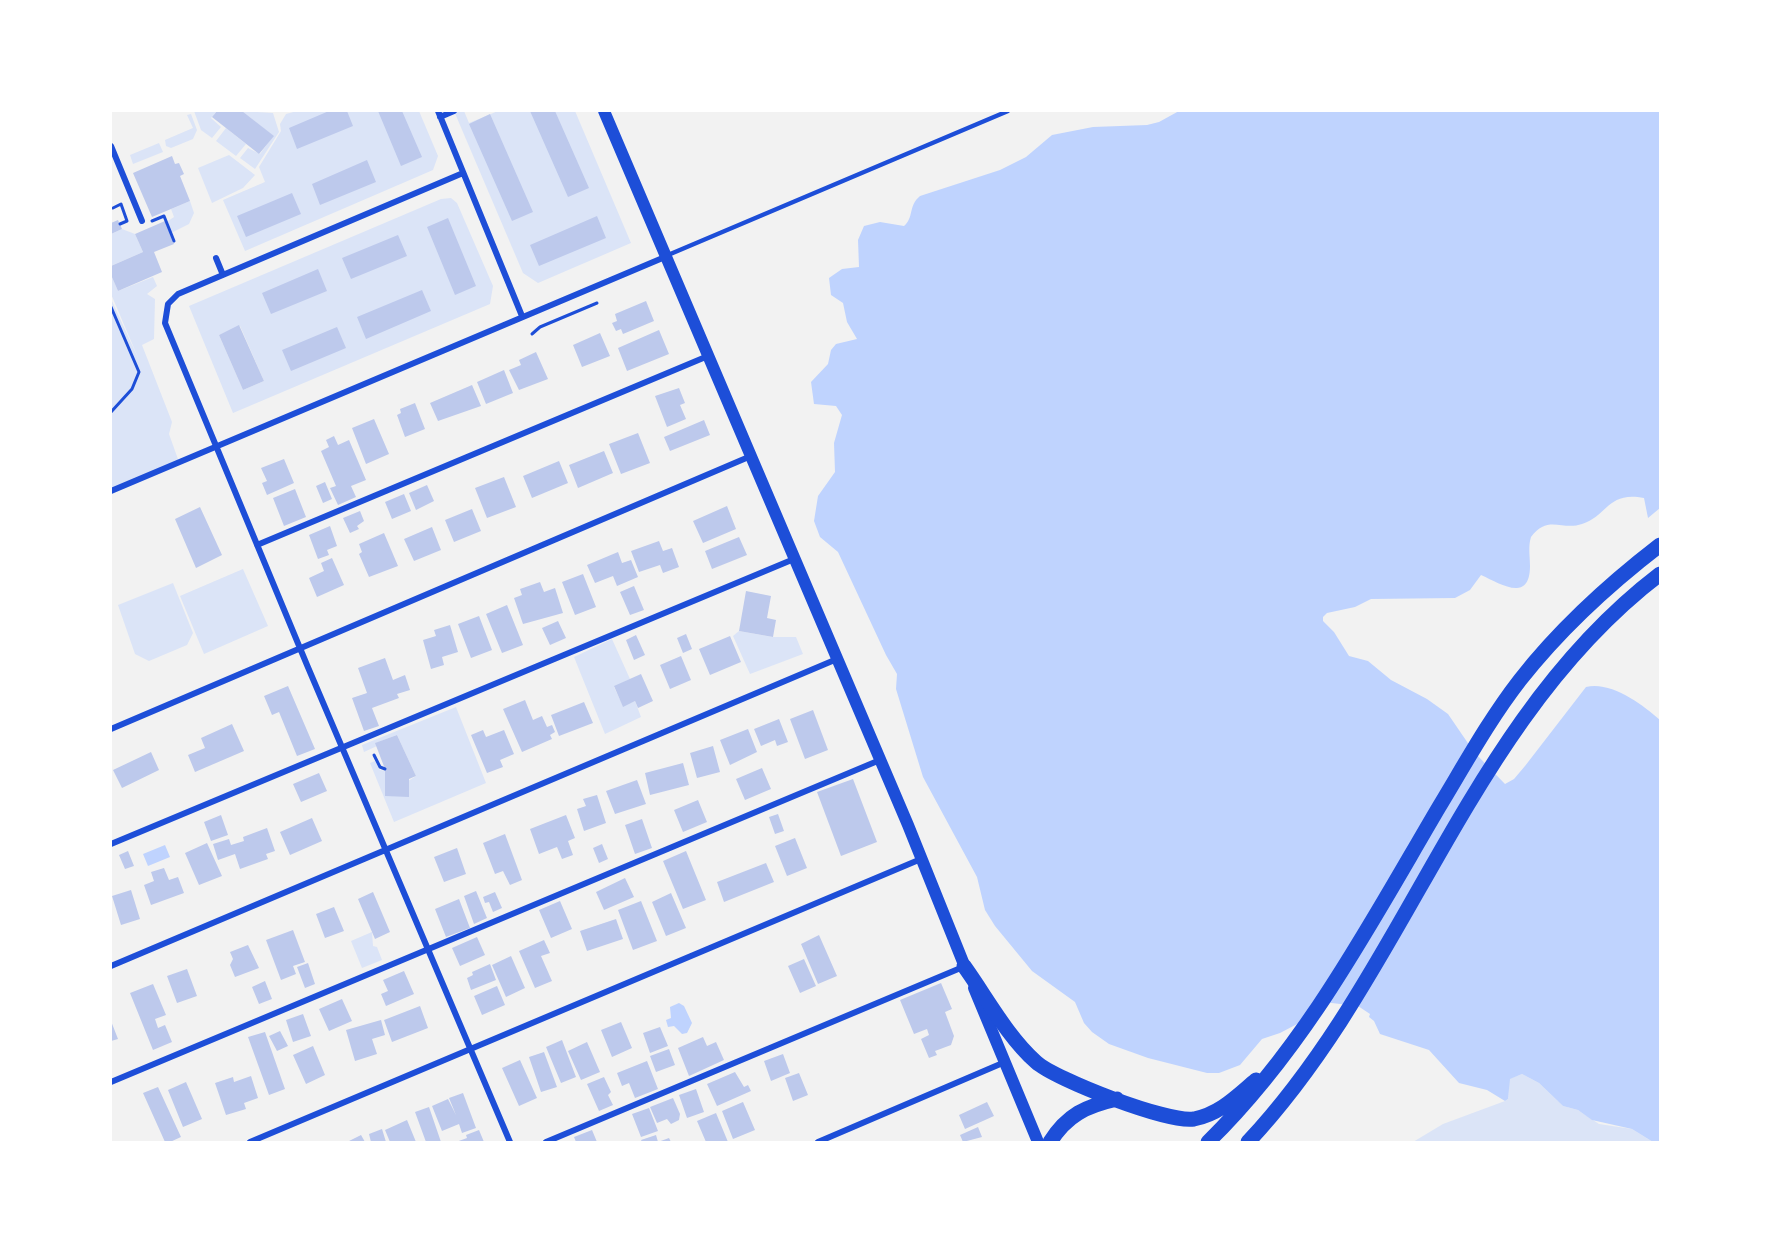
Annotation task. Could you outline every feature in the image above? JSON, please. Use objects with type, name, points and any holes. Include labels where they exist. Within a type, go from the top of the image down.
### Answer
[{"type":"highway","points":[[1208,1142],[1241,1110],[1304,1031],[1488,726],[1519,681],[1557,636],[1600,594],[1660,545]]},
{"type":"highway","points":[[1248,1142],[1286,1099],[1324,1046],[1509,738],[1543,689],[1582,644],[1660,574]]},
{"type":"highway","points":[[964,966],[1035,1061],[1064,1079],[1172,1118],[1197,1118],[1225,1106],[1284,1057]]},
{"type":"highway","points":[[1050,1142],[1075,1113],[1093,1105],[1117,1099]]},
{"type":"main road","points":[[604,111],[880,759],[1038,1142]]},
{"type":"street","points":[[454,111],[439,114],[522,316]]},
{"type":"street","points":[[111,146],[142,221]]},
{"type":"street","points":[[463,173],[175,296],[168,304],[165,315],[166,329],[510,1142]]},
{"type":"street","points":[[111,491],[665,257]]},
{"type":"street","points":[[216,258],[223,275]]},
{"type":"street","points":[[257,545],[708,356]]},
{"type":"street","points":[[111,729],[751,456]]},
{"type":"street","points":[[111,844],[795,559]]},
{"type":"street","points":[[111,966],[837,659]]},
{"type":"street","points":[[111,1082],[880,759]]},
{"type":"street","points":[[250,1142],[921,859]]},
{"type":"street","points":[[546,1142],[964,966]]},
{"type":"street","points":[[818,1142],[1005,1062]]},
{"type":"lane","points":[[665,257],[1008,111]]},
{"type":"path","points":[[113,208],[121,204],[127,221],[120,224]]},
{"type":"path","points":[[150,218],[151,221],[164,216],[174,241]]},
{"type":"path","points":[[532,334],[540,327],[597,303]]},
{"type":"path","points":[[111,307],[139,372],[132,389],[111,412]]},
{"type":"path","points":[[374,754],[380,767],[385,769]]},
{"type":"shaded area","points":[[194,111],[217,111],[211,118],[221,127],[212,138],[201,130]]},
{"type":"shaded area","points":[[242,111],[273,113],[279,132],[255,169],[240,158],[248,148],[260,154],[273,136]]},
{"type":"shaded area","points":[[297,111],[419,111],[438,156],[433,170],[245,251],[223,200],[265,182],[259,167],[281,131],[280,124],[286,114]]},
{"type":"shaded area","points":[[454,111],[464,111],[469,123],[498,111],[575,111],[631,243],[538,283],[523,273]]},
{"type":"shaded area","points":[[191,114],[197,130],[193,139],[171,148],[166,146],[165,140],[193,128],[187,115]]},
{"type":"shaded area","points":[[226,128],[246,144],[236,156],[216,141]]},
{"type":"shaded area","points":[[159,143],[163,152],[133,164],[130,155]]},
{"type":"shaded area","points":[[229,155],[255,175],[243,188],[212,203],[198,168]]},
{"type":"shaded area","points":[[451,198],[457,203],[493,286],[490,304],[233,413],[189,306],[441,199]],"holes":[[[240,326],[264,381],[243,390],[219,335]]]},
{"type":"shaded area","points":[[190,201],[194,213],[189,224],[171,233],[168,221],[174,217],[171,209]]},
{"type":"shaded area","points":[[122,229],[135,234],[143,252],[111,266],[111,234]]},
{"type":"shaded area","points":[[111,275],[118,291],[153,277],[157,286],[147,294],[155,299],[154,339],[142,345],[172,422],[169,434],[179,462],[111,491],[111,299],[139,360],[111,294]]},
{"type":"shaded area","points":[[243,569],[268,626],[204,654],[180,596]]},
{"type":"shaded area","points":[[173,583],[193,633],[187,645],[149,661],[135,654],[118,605]]},
{"type":"shaded area","points":[[739,631],[773,637],[796,637],[803,654],[750,674],[733,636]]},
{"type":"shaded area","points":[[612,639],[630,679],[614,687],[623,706],[635,701],[641,717],[605,734],[574,657]]},
{"type":"shaded area","points":[[456,707],[486,783],[394,822],[370,763],[375,761],[380,770],[385,771],[385,796],[416,776],[397,735],[376,743],[377,746],[364,752],[362,745]]},
{"type":"shaded area","points":[[372,932],[373,946],[377,947],[382,960],[362,968],[351,941]]},
{"type":"shaded area","points":[[1522,1074],[1539,1083],[1563,1106],[1578,1110],[1599,1124],[1632,1129],[1653,1142],[1413,1142],[1443,1124],[1505,1101],[1508,1099],[1509,1079]]},
{"type":"water","points":[[1179,111],[1660,111],[1660,508],[1648,518],[1644,498],[1622,498],[1582,524],[1543,526],[1531,537],[1529,578],[1525,585],[1519,588],[1504,586],[1481,575],[1470,590],[1455,598],[1371,599],[1355,607],[1327,613],[1323,621],[1334,632],[1349,656],[1368,661],[1391,680],[1427,699],[1448,714],[1474,752],[1505,784],[1514,779],[1525,766],[1586,687],[1606,687],[1626,695],[1660,720],[1660,1142],[1653,1142],[1632,1129],[1592,1120],[1578,1110],[1563,1106],[1539,1083],[1522,1074],[1510,1079],[1508,1099],[1505,1101],[1487,1090],[1459,1083],[1429,1050],[1380,1034],[1374,1021],[1369,1017],[1370,1014],[1358,1006],[1314,1001],[1301,1022],[1262,1039],[1240,1065],[1219,1073],[1207,1073],[1148,1058],[1109,1044],[1092,1032],[1084,1023],[1075,1002],[1032,971],[995,926],[985,910],[977,877],[923,777],[896,689],[897,674],[838,552],[820,537],[814,521],[818,496],[835,472],[834,443],[842,415],[836,406],[814,404],[811,382],[828,364],[831,350],[836,344],[857,339],[847,322],[843,303],[831,295],[829,278],[842,269],[859,267],[858,240],[864,226],[880,222],[904,226],[920,196],[1000,170],[1026,157],[1052,135],[1093,127],[1147,125],[1159,122]]},
{"type":"water","points":[[165,845],[170,857],[148,866],[143,854]]},
{"type":"water","points":[[679,1003],[684,1006],[692,1023],[687,1033],[682,1034],[674,1026],[668,1027],[666,1020],[671,1018],[670,1007]]},
{"type":"building","points":[[217,111],[242,111],[274,136],[259,154],[212,117]]},
{"type":"building","points":[[329,111],[347,111],[353,126],[297,149],[289,128]]},
{"type":"building","points":[[378,111],[402,111],[422,157],[401,166]]},
{"type":"building","points":[[530,111],[555,111],[589,188],[568,197]]},
{"type":"building","points":[[490,114],[533,212],[512,221],[469,124]]},
{"type":"building","points":[[172,156],[175,164],[179,163],[184,174],[180,176],[190,201],[152,217],[133,173]]},
{"type":"building","points":[[367,160],[376,182],[320,205],[312,184]]},
{"type":"building","points":[[292,193],[301,214],[246,237],[237,216]]},
{"type":"building","points":[[597,216],[606,238],[539,266],[530,245]]},
{"type":"building","points":[[448,218],[476,286],[455,295],[427,227]]},
{"type":"building","points":[[118,220],[122,229],[111,234],[111,223]]},
{"type":"building","points":[[165,221],[174,244],[154,252],[162,272],[118,291],[111,275],[111,266],[143,252],[135,234]]},
{"type":"building","points":[[398,235],[407,256],[351,279],[342,258]]},
{"type":"building","points":[[318,269],[327,291],[271,314],[262,293]]},
{"type":"building","points":[[422,290],[431,311],[366,339],[357,317]]},
{"type":"building","points":[[646,301],[654,321],[623,334],[621,329],[616,331],[612,323],[617,321],[615,314]]},
{"type":"building","points":[[239,325],[264,381],[243,390],[219,335]]},
{"type":"building","points":[[337,327],[346,348],[291,371],[282,350]]},
{"type":"building","points":[[659,330],[669,354],[627,371],[618,348]]},
{"type":"building","points":[[600,333],[610,356],[582,367],[573,345]]},
{"type":"building","points":[[536,352],[548,379],[519,390],[509,370],[521,365],[519,360]]},
{"type":"building","points":[[504,370],[513,393],[486,404],[477,382]]},
{"type":"building","points":[[472,385],[481,406],[438,421],[430,403]]},
{"type":"building","points":[[679,388],[685,403],[680,405],[686,419],[667,427],[655,396]]},
{"type":"building","points":[[415,403],[425,429],[405,437],[397,415],[401,413],[400,409]]},
{"type":"building","points":[[374,419],[389,454],[366,464],[352,428]]},
{"type":"building","points":[[704,420],[710,435],[670,451],[664,437]]},
{"type":"building","points":[[638,433],[650,463],[621,474],[609,444]]},
{"type":"building","points":[[334,436],[338,445],[349,440],[366,480],[351,486],[356,497],[338,505],[330,488],[336,486],[321,451],[329,447],[326,440]]},
{"type":"building","points":[[604,451],[613,473],[578,488],[569,465]]},
{"type":"building","points":[[284,459],[294,483],[267,495],[262,483],[267,481],[261,468]]},
{"type":"building","points":[[559,461],[568,483],[532,498],[523,476]]},
{"type":"building","points":[[504,477],[516,507],[487,518],[475,488]]},
{"type":"building","points":[[325,482],[332,499],[323,503],[316,486]]},
{"type":"building","points":[[427,485],[434,501],[416,510],[409,493]]},
{"type":"building","points":[[295,489],[306,517],[284,526],[273,498]]},
{"type":"building","points":[[404,494],[411,511],[392,519],[385,502]]},
{"type":"building","points":[[727,506],[736,529],[703,543],[693,521]]},
{"type":"building","points":[[200,507],[222,555],[196,568],[175,519]]},
{"type":"building","points":[[472,509],[481,531],[454,542],[445,520]]},
{"type":"building","points":[[360,511],[364,521],[357,526],[359,529],[350,533],[343,518]]},
{"type":"building","points":[[330,526],[337,546],[327,550],[329,555],[318,559],[309,535]]},
{"type":"building","points":[[432,527],[441,550],[414,561],[404,539]]},
{"type":"building","points":[[384,533],[398,566],[369,577],[359,554],[362,552],[359,544]]},
{"type":"building","points":[[739,537],[747,555],[712,569],[705,551]]},
{"type":"building","points":[[659,541],[663,551],[672,548],[679,567],[663,573],[660,565],[639,572],[631,551]]},
{"type":"building","points":[[618,552],[622,563],[631,560],[638,577],[617,586],[613,576],[595,583],[587,565]]},
{"type":"building","points":[[332,558],[344,585],[317,597],[309,578],[324,571],[321,563]]},
{"type":"building","points":[[583,574],[596,607],[575,615],[562,582]]},
{"type":"building","points":[[540,582],[544,592],[555,588],[563,613],[523,624],[514,598],[522,595],[520,589]]},
{"type":"building","points":[[634,586],[644,610],[630,615],[620,592]]},
{"type":"building","points":[[746,591],[771,596],[767,618],[776,620],[773,637],[739,631]]},
{"type":"building","points":[[507,605],[523,645],[502,653],[486,614]]},
{"type":"building","points":[[479,616],[492,650],[471,658],[458,624]]},
{"type":"building","points":[[558,621],[566,638],[550,645],[542,628]]},
{"type":"building","points":[[450,625],[458,652],[442,657],[444,665],[431,669],[423,640],[436,636],[434,630]]},
{"type":"building","points":[[686,634],[692,649],[683,653],[677,638]]},
{"type":"building","points":[[636,635],[645,655],[634,660],[626,640]]},
{"type":"building","points":[[730,636],[741,662],[710,675],[699,649]]},
{"type":"building","points":[[681,656],[691,680],[670,689],[660,665]]},
{"type":"building","points":[[385,658],[393,680],[405,675],[410,690],[397,694],[399,698],[372,708],[379,726],[364,731],[352,698],[367,693],[358,668]]},
{"type":"building","points":[[641,674],[653,701],[638,708],[635,701],[623,707],[614,686]]},
{"type":"building","points":[[288,686],[315,749],[297,756],[279,712],[272,715],[264,696]]},
{"type":"building","points":[[525,700],[533,720],[542,716],[547,727],[552,725],[555,732],[550,735],[552,739],[522,752],[503,709]]},
{"type":"building","points":[[584,702],[593,723],[559,736],[551,715]]},
{"type":"building","points":[[813,710],[828,750],[805,759],[790,719]]},
{"type":"building","points":[[779,719],[788,742],[777,746],[775,740],[761,746],[754,729]]},
{"type":"building","points":[[232,724],[244,751],[195,772],[188,755],[205,748],[201,738]]},
{"type":"building","points":[[748,729],[757,752],[730,765],[720,740]]},
{"type":"building","points":[[483,730],[486,737],[504,730],[514,754],[500,760],[503,767],[487,773],[471,735]]},
{"type":"building","points":[[397,735],[416,776],[409,779],[409,797],[385,796],[385,769],[375,743]]},
{"type":"building","points":[[713,746],[720,772],[697,778],[690,753]]},
{"type":"building","points":[[151,752],[159,770],[122,788],[113,770]]},
{"type":"building","points":[[683,763],[689,785],[650,795],[645,773]]},
{"type":"building","points":[[762,768],[771,789],[745,800],[736,779]]},
{"type":"building","points":[[319,773],[327,791],[301,802],[293,784]]},
{"type":"building","points":[[853,779],[877,842],[841,856],[817,792]]},
{"type":"building","points":[[637,780],[646,804],[615,814],[606,791]]},
{"type":"building","points":[[597,795],[606,823],[584,831],[577,809],[586,806],[583,799]]},
{"type":"building","points":[[698,800],[707,822],[683,832],[674,810]]},
{"type":"building","points":[[778,814],[784,831],[775,834],[769,817]]},
{"type":"building","points":[[221,815],[228,835],[211,841],[204,822]]},
{"type":"building","points":[[566,815],[575,838],[568,841],[573,855],[562,859],[557,847],[539,854],[530,829]]},
{"type":"building","points":[[312,818],[322,841],[290,855],[280,832]]},
{"type":"building","points":[[642,819],[652,848],[635,854],[625,825]]},
{"type":"building","points":[[267,828],[275,851],[266,854],[268,859],[240,869],[235,854],[218,860],[213,844],[229,839],[231,845],[244,841],[243,837]]},
{"type":"building","points":[[505,834],[522,880],[510,885],[503,871],[495,874],[483,843]]},
{"type":"building","points":[[795,838],[807,868],[787,876],[775,846]]},
{"type":"building","points":[[207,843],[222,876],[199,885],[185,853]]},
{"type":"building","points":[[602,844],[608,859],[599,863],[593,848]]},
{"type":"building","points":[[457,848],[466,874],[444,882],[434,857]]},
{"type":"building","points":[[128,851],[134,866],[125,869],[119,855]]},
{"type":"building","points":[[686,851],[706,900],[683,909],[663,861]]},
{"type":"building","points":[[766,863],[774,882],[724,902],[717,882]]},
{"type":"building","points":[[164,868],[169,880],[178,877],[184,893],[151,905],[144,885],[154,881],[151,872]]},
{"type":"building","points":[[625,878],[634,897],[604,910],[596,892]]},
{"type":"building","points":[[131,890],[140,919],[121,925],[112,896]]},
{"type":"building","points":[[476,891],[487,918],[474,924],[464,896]]},
{"type":"building","points":[[373,892],[390,932],[375,939],[358,899]]},
{"type":"building","points":[[495,892],[502,908],[493,912],[489,902],[485,903],[483,897]]},
{"type":"building","points":[[671,893],[686,928],[666,936],[652,902]]},
{"type":"building","points":[[459,899],[470,928],[446,937],[435,909]]},
{"type":"building","points":[[560,901],[572,929],[551,938],[539,910]]},
{"type":"building","points":[[641,901],[657,941],[633,950],[618,910]]},
{"type":"building","points":[[334,907],[344,931],[325,938],[316,914]]},
{"type":"building","points":[[616,919],[623,939],[587,951],[580,931]]},
{"type":"building","points":[[293,930],[305,962],[293,966],[296,974],[281,980],[266,940]]},
{"type":"building","points":[[819,935],[837,976],[818,984],[801,944]]},
{"type":"building","points":[[477,937],[485,955],[460,966],[452,948]]},
{"type":"building","points":[[544,940],[550,953],[541,956],[552,981],[535,988],[519,951]]},
{"type":"building","points":[[248,945],[259,968],[235,977],[230,965],[233,959],[230,952]]},
{"type":"building","points":[[511,956],[525,988],[506,997],[492,965]]},
{"type":"building","points":[[804,959],[816,986],[800,993],[788,966]]},
{"type":"building","points":[[308,963],[315,984],[305,988],[297,967]]},
{"type":"building","points":[[490,964],[496,980],[471,990],[467,978],[473,975],[472,972]]},
{"type":"building","points":[[187,969],[197,996],[177,1003],[167,976]]},
{"type":"building","points":[[404,971],[414,994],[386,1006],[381,994],[388,991],[383,980]]},
{"type":"building","points":[[265,981],[272,999],[259,1004],[252,987]]},
{"type":"building","points":[[941,983],[952,1009],[945,1012],[954,1036],[951,1045],[935,1051],[937,1055],[929,1058],[921,1039],[929,1035],[927,1029],[914,1034],[900,1000]]},
{"type":"building","points":[[153,984],[166,1015],[155,1019],[158,1028],[165,1025],[172,1042],[153,1050],[130,993]]},
{"type":"building","points":[[497,986],[505,1005],[482,1015],[474,996]]},
{"type":"building","points":[[342,999],[352,1021],[329,1031],[319,1009]]},
{"type":"building","points":[[420,1006],[428,1028],[392,1042],[384,1020]]},
{"type":"building","points":[[303,1014],[311,1036],[293,1042],[286,1020]]},
{"type":"building","points":[[381,1020],[385,1035],[372,1039],[377,1054],[355,1061],[346,1030]]},
{"type":"building","points":[[111,1021],[118,1039],[111,1041]]},
{"type":"building","points":[[621,1022],[632,1048],[612,1057],[601,1030]]},
{"type":"building","points":[[660,1027],[668,1046],[650,1053],[643,1033]]},
{"type":"building","points":[[280,1031],[288,1046],[277,1051],[269,1036]]},
{"type":"building","points":[[265,1032],[285,1089],[269,1095],[248,1037]]},
{"type":"building","points":[[703,1037],[707,1046],[716,1042],[724,1060],[689,1076],[678,1048]]},
{"type":"building","points":[[562,1040],[576,1077],[561,1083],[546,1047]]},
{"type":"building","points":[[587,1042],[600,1072],[581,1080],[568,1051]]},
{"type":"building","points":[[313,1046],[325,1075],[306,1084],[293,1055]]},
{"type":"building","points":[[669,1049],[675,1065],[656,1072],[650,1056]]},
{"type":"building","points":[[544,1052],[557,1087],[541,1092],[529,1057]]},
{"type":"building","points":[[783,1054],[790,1073],[771,1081],[764,1061]]},
{"type":"building","points":[[520,1060],[537,1098],[519,1106],[502,1068]]},
{"type":"building","points":[[647,1061],[658,1089],[635,1098],[629,1083],[622,1086],[617,1073]]},
{"type":"building","points":[[735,1072],[744,1087],[748,1085],[751,1091],[717,1106],[707,1084]]},
{"type":"building","points":[[799,1073],[808,1095],[793,1101],[785,1078]]},
{"type":"building","points":[[251,1076],[258,1098],[244,1103],[246,1109],[226,1115],[215,1083],[233,1077],[234,1082]]},
{"type":"building","points":[[604,1077],[611,1092],[608,1095],[613,1105],[599,1111],[587,1084]]},
{"type":"building","points":[[186,1082],[202,1119],[183,1127],[168,1090]]},
{"type":"building","points":[[158,1087],[181,1137],[170,1142],[165,1142],[143,1093]]},
{"type":"building","points":[[696,1089],[704,1112],[687,1118],[679,1095]]},
{"type":"building","points":[[463,1093],[476,1128],[462,1133],[459,1124],[442,1131],[432,1106],[448,1099],[456,1115],[449,1098]]},
{"type":"building","points":[[673,1098],[680,1114],[679,1120],[671,1124],[667,1119],[657,1123],[650,1107]]},
{"type":"building","points":[[743,1102],[755,1130],[733,1139],[722,1111]]},
{"type":"building","points":[[987,1102],[994,1116],[965,1129],[959,1115]]},
{"type":"building","points":[[429,1107],[441,1142],[426,1142],[415,1112]]},
{"type":"building","points":[[649,1108],[658,1131],[641,1137],[632,1114]]},
{"type":"building","points":[[716,1113],[728,1142],[706,1142],[697,1121]]},
{"type":"building","points":[[407,1120],[416,1142],[390,1142],[385,1130]]},
{"type":"building","points":[[978,1127],[982,1137],[963,1142],[960,1135]]},
{"type":"building","points":[[382,1129],[386,1142],[371,1142],[369,1134]]},
{"type":"building","points":[[479,1130],[484,1142],[456,1142],[467,1138],[466,1135]]},
{"type":"building","points":[[592,1130],[597,1142],[576,1142],[574,1137]]},
{"type":"building","points":[[361,1135],[365,1142],[347,1142]]},
{"type":"building","points":[[656,1135],[658,1142],[642,1142],[641,1140]]},
{"type":"building","points":[[669,1138],[671,1142],[658,1142]]}]
